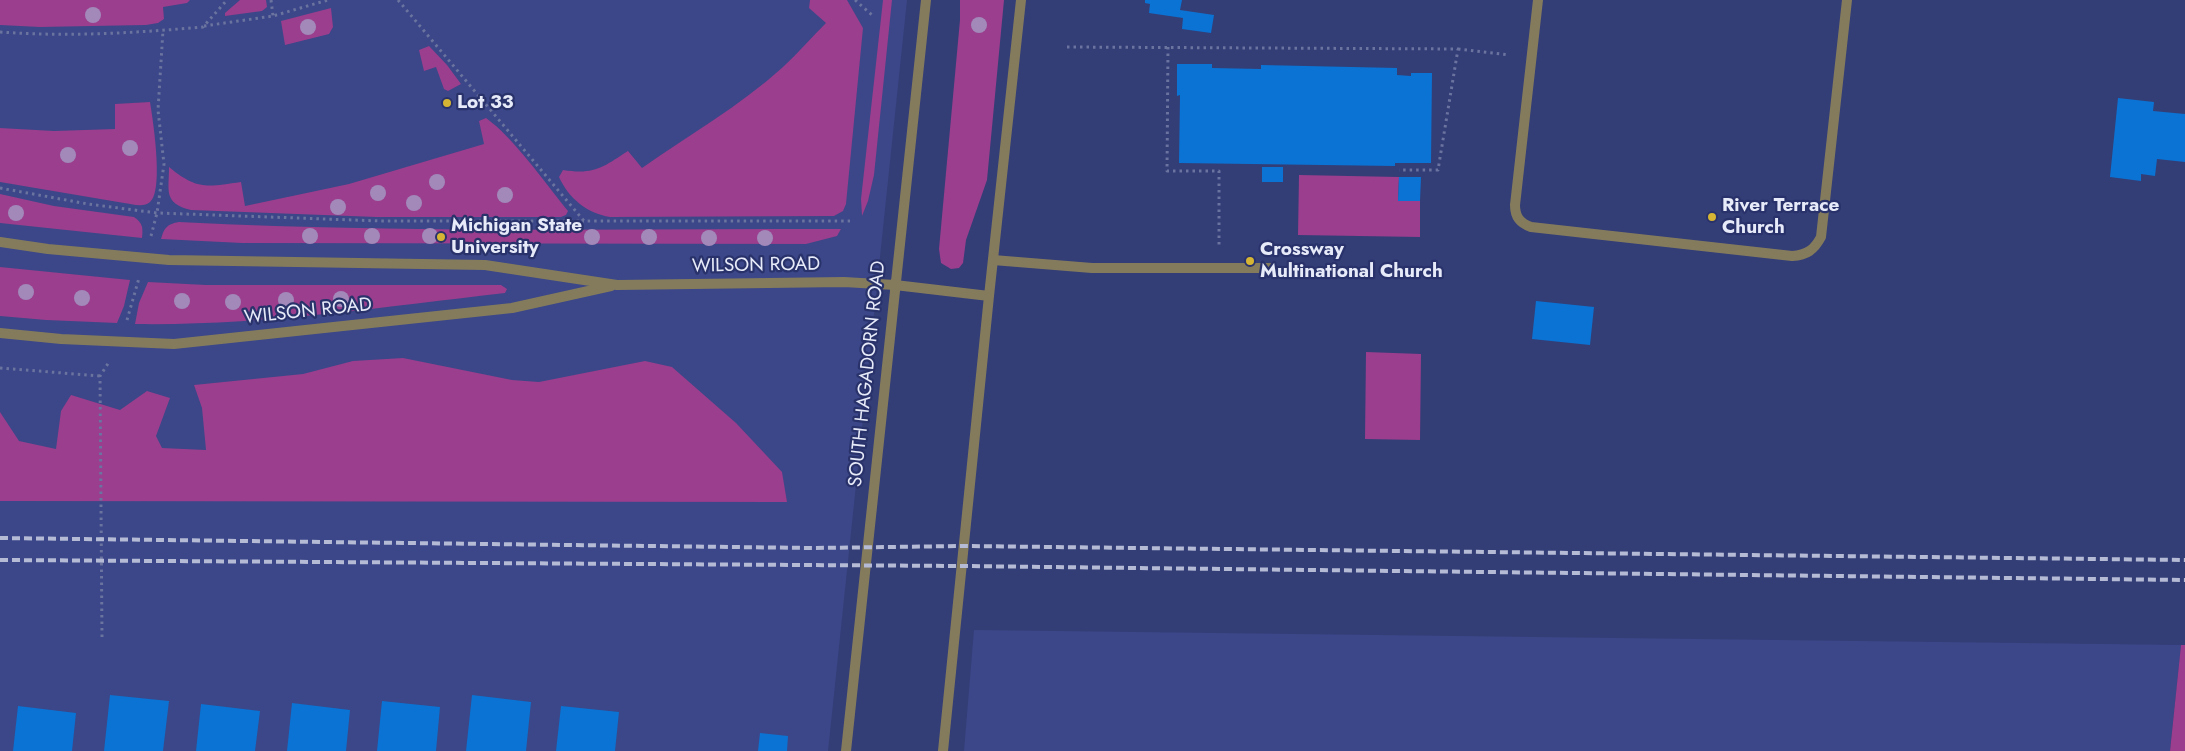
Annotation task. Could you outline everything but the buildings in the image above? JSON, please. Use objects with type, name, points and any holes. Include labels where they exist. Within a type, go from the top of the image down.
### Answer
[{"type":"street","name":"SOUTH HAGADORN ROAD","points":[[846,751],[926,0]]},
{"type":"street","points":[[943,751],[1021,0]]},
{"type":"street","points":[[1538,0],[1515,205],[1518,219],[1523,224],[1540,228],[1802,256],[1810,252],[1821,237],[1848,0]]},
{"type":"street","name":"WILSON ROAD","points":[[0,242],[48,249],[169,260],[485,265],[617,284],[844,282],[896,285],[989,296]]},
{"type":"street","points":[[993,260],[1092,268],[1269,268]]},
{"type":"street","name":"WILSON ROAD","points":[[0,333],[61,339],[174,344],[512,308],[617,284]]},
{"type":"path","points":[[204,26],[227,0]]},
{"type":"path","points":[[271,0],[273,16]]},
{"type":"path","points":[[0,32],[34,35],[103,35],[204,26],[273,16],[328,0]]},
{"type":"path","points":[[398,0],[584,221]]},
{"type":"path","points":[[856,0],[872,14]]},
{"type":"path","points":[[102,637],[100,376],[120,342],[145,258],[156,213],[164,164],[158,110],[163,30]]},
{"type":"path","points":[[1067,47],[1458,49],[1532,57]]},
{"type":"path","points":[[1168,47],[1167,171],[1219,171],[1219,268]]},
{"type":"path","points":[[1399,170],[1438,170],[1458,49]]},
{"type":"path","points":[[0,188],[88,204],[156,213],[381,221],[850,221]]},
{"type":"path","points":[[0,368],[100,376]]},
{"type":"shaded area","name":"Michigan State University","points":[[0,0],[907,0],[828,751],[0,751]]},
{"type":"shaded area","points":[[0,0],[190,0],[187,3],[163,7],[164,19],[158,23],[146,25],[40,27],[0,25]]},
{"type":"shaded area","points":[[240,0],[266,0],[267,7],[262,11],[225,16],[225,13]]},
{"type":"shaded area","points":[[810,0],[847,0],[863,28],[846,204],[843,211],[834,216],[610,217],[586,208],[568,192],[559,177],[563,170],[583,171],[598,168],[628,151],[642,168],[767,81],[789,62],[826,23],[809,8]]},
{"type":"shaded area","points":[[883,0],[892,0],[874,175],[868,201],[862,216],[861,199]]},
{"type":"shaded area","points":[[960,0],[1004,0],[987,180],[966,240],[963,263],[959,268],[951,269],[941,263],[939,249],[960,20]]},
{"type":"shaded area","points":[[331,8],[333,27],[329,34],[285,45],[281,21]]},
{"type":"shaded area","points":[[429,46],[447,65],[461,84],[448,91],[444,89],[436,67],[424,71],[419,50]]},
{"type":"shaded area","points":[[150,102],[157,170],[154,195],[147,204],[134,205],[0,182],[0,128],[54,131],[115,129],[115,104]]},
{"type":"shaded area","points":[[486,118],[507,137],[529,162],[568,211],[566,215],[561,217],[376,217],[191,210],[176,204],[170,195],[169,167],[187,180],[202,185],[210,186],[241,182],[245,206],[349,184],[484,144],[479,121]]},
{"type":"shaded area","points":[[1299,175],[1399,177],[1398,201],[1420,201],[1420,237],[1298,235]]},
{"type":"shaded area","points":[[0,194],[54,206],[134,217],[142,226],[142,238],[0,223]]},
{"type":"shaded area","points":[[179,222],[428,229],[841,229],[837,236],[806,244],[242,243],[161,239],[167,227]]},
{"type":"shaded area","points":[[0,267],[130,280],[124,306],[117,323],[0,316]]},
{"type":"shaded area","points":[[148,282],[206,285],[501,285],[507,289],[505,293],[274,319],[181,324],[135,324],[139,303]]},
{"type":"shaded area","points":[[1366,352],[1421,354],[1420,440],[1365,439]]},
{"type":"shaded area","points":[[403,358],[512,380],[539,382],[645,361],[672,367],[736,423],[782,472],[787,502],[0,501],[0,412],[19,441],[56,449],[61,411],[71,395],[120,410],[147,391],[170,398],[156,436],[162,448],[206,450],[202,408],[194,385],[303,374],[353,361]]},
{"type":"shaded area","points":[[974,630],[2181,645],[2170,751],[964,751]]},
{"type":"shaded area","points":[[2181,645],[2185,645],[2185,751],[2170,751]]},
{"type":"railway","points":[[0,538],[813,548],[964,546],[2185,560]]},
{"type":"railway","points":[[0,560],[962,566],[2185,580]]},
{"type":"place","name":"Lot 33","points":[[447,103]]},
{"type":"place","name":"River Terrace Church","points":[[1712,217]]},
{"type":"place","name":"Michigan State University","points":[[441,237]]},
{"type":"place","name":"Crossway Multinational Church","points":[[1250,261]]}]
